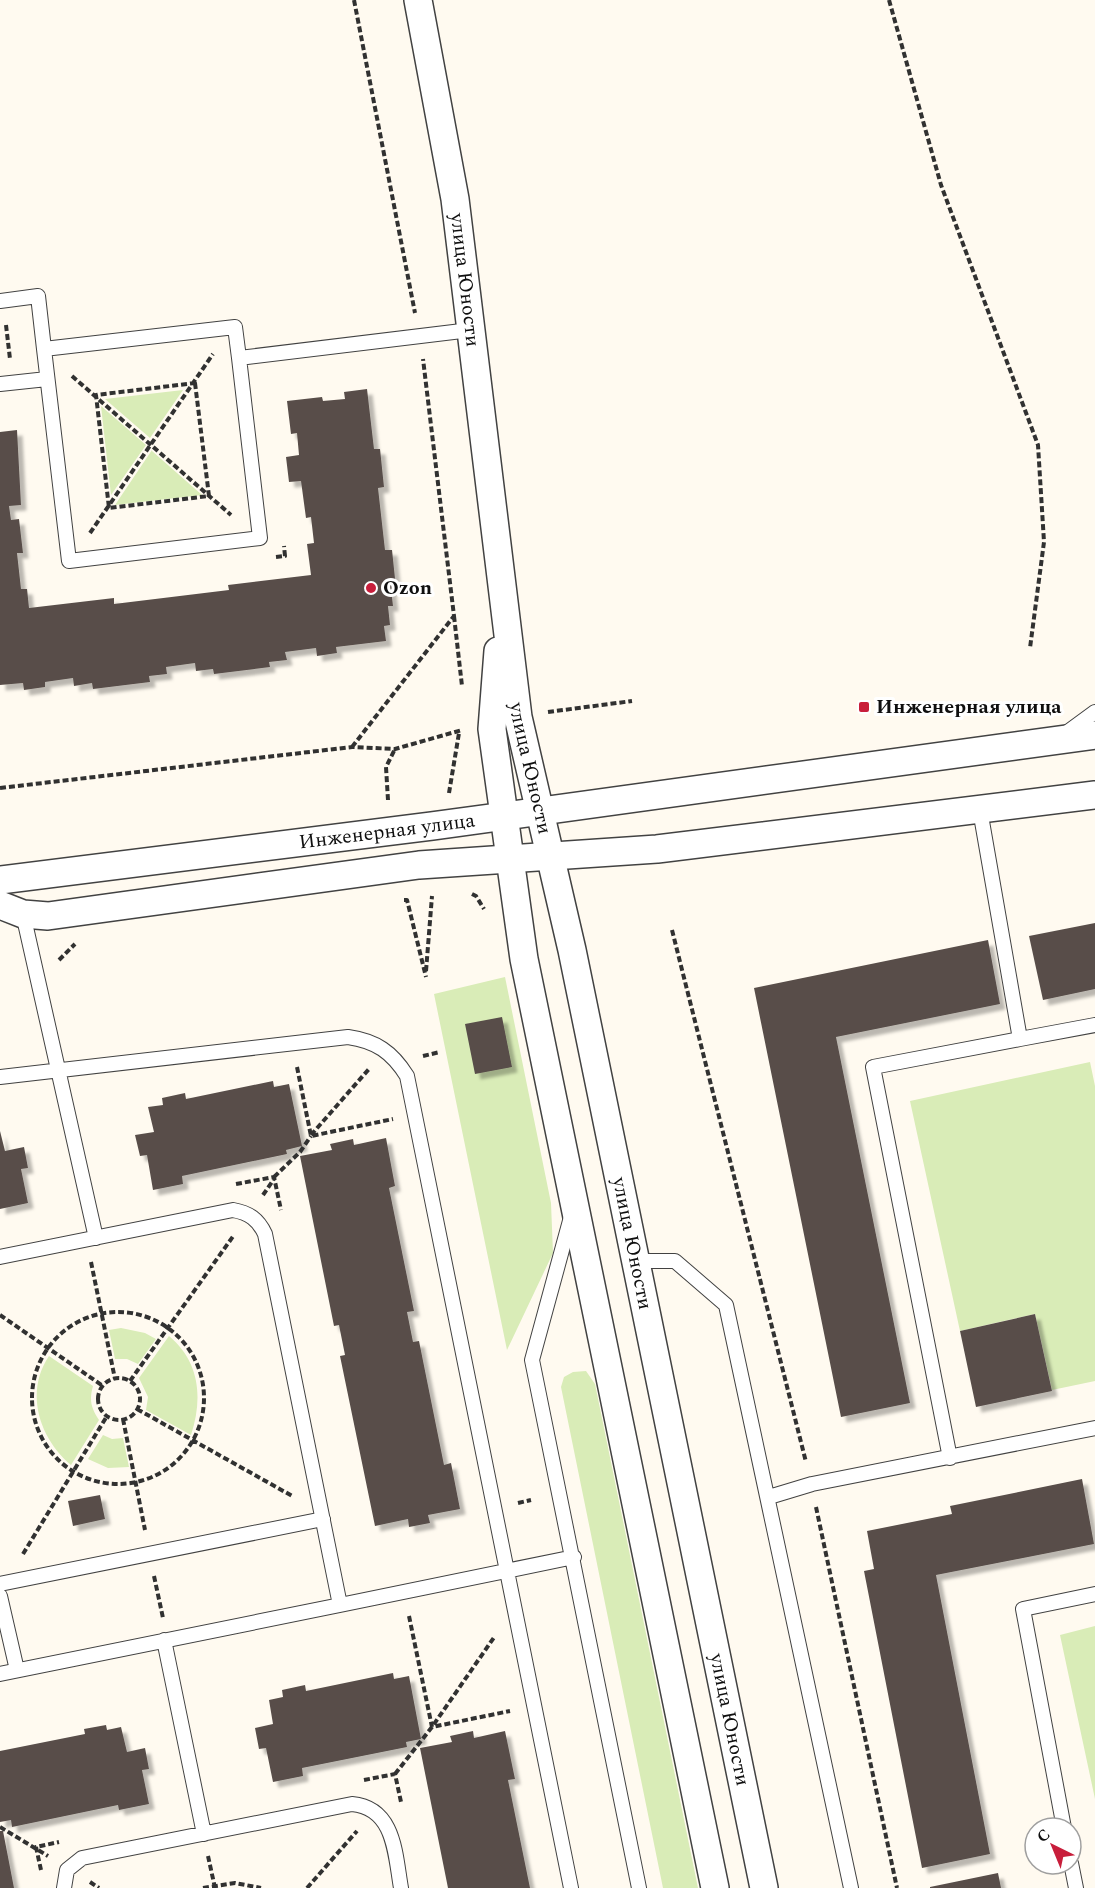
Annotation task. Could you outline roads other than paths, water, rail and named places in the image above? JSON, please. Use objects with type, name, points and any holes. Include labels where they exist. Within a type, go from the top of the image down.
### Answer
[{"type":"street","name":"улица Юности","points":[[418,0],[455,199],[518,717],[551,856],[764,1888]]},
{"type":"street","name":"улица Юности","points":[[502,598],[492,721],[524,959],[715,1888]]},
{"type":"street","name":"Инженерная улица","points":[[0,880],[438,825],[504,814],[1095,735]]},
{"type":"street","name":"Инженерная улица","points":[[12,910],[48,916],[426,865],[657,849],[1095,795]]},
{"type":"lane","points":[[1,301],[38,296],[47,379],[69,561],[258,538],[235,327],[44,351]]},
{"type":"lane","points":[[239,358],[470,330]]},
{"type":"lane","points":[[6,384],[47,379]]},
{"type":"lane","points":[[1056,741],[1095,712]]},
{"type":"lane","points":[[1058,800],[1095,811]]},
{"type":"lane","points":[[980,810],[1020,1039]]},
{"type":"lane","points":[[12,910],[58,1071],[92,1239]]},
{"type":"lane","points":[[950,1458],[873,1067],[1095,1025]]},
{"type":"lane","points":[[0,1077],[348,1036],[366,1040],[383,1048],[397,1061],[407,1076],[571,1888]]},
{"type":"lane","points":[[574,1204],[532,1360],[574,1557],[639,1888]]},
{"type":"lane","points":[[0,1257],[233,1210],[248,1215],[261,1225],[265,1234],[340,1605]]},
{"type":"lane","points":[[636,1261],[675,1261],[726,1305],[851,1888]]},
{"type":"lane","points":[[769,1497],[812,1484],[1095,1428]]},
{"type":"lane","points":[[17,1670],[2,1588],[322,1516]]},
{"type":"lane","points":[[0,1674],[574,1557]]},
{"type":"lane","points":[[1062,1816],[1023,1609],[1095,1594]]},
{"type":"lane","points":[[164,1640],[204,1834]]},
{"type":"lane","points":[[64,1888],[67,1870],[82,1858],[352,1804],[363,1805],[384,1819],[390,1830],[401,1888]]},
{"type":"place","name":"Ozon","points":[[371,588]]},
{"type":"place","name":"Инженерная улица","points":[[864,707]]}]
